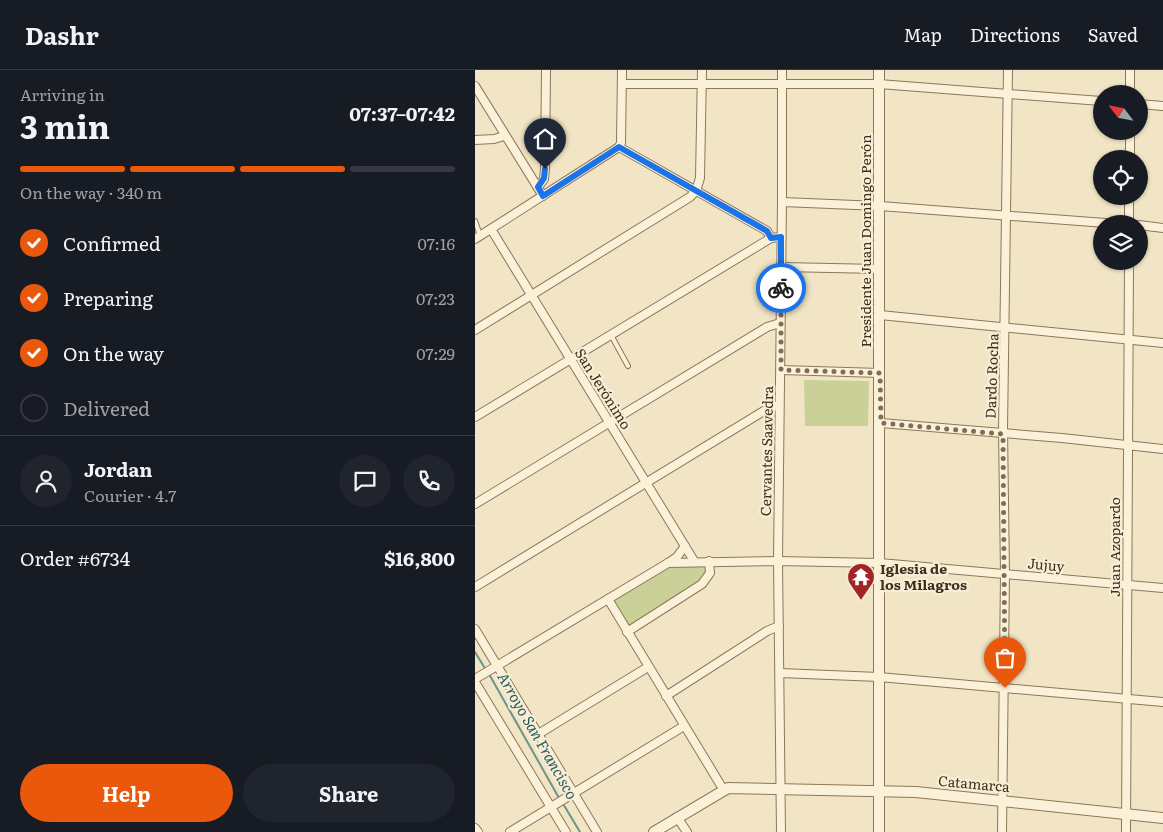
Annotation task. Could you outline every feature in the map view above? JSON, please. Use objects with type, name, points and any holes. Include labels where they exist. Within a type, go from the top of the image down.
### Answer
[{"type":"street","points":[[538,187],[544,178],[545,169],[546,70]]},
{"type":"street","points":[[478,237],[619,147],[621,143],[622,70]]},
{"type":"street","points":[[475,330],[690,197],[696,191],[700,178],[702,70]]},
{"type":"street","name":"Cervantes Saavedra","points":[[781,832],[777,561],[781,370],[782,70]]},
{"type":"street","name":"Presidente Juan Domingo Perón","points":[[879,70],[881,423],[879,832]]},
{"type":"street","name":"Dardo Rocha","points":[[1002,832],[1005,688],[1003,434],[1006,328],[1008,70]]},
{"type":"street","points":[[1130,70],[1131,85]]},
{"type":"street","points":[[622,84],[879,84],[1093,100]]},
{"type":"street","points":[[475,86],[504,136],[543,196]]},
{"type":"street","points":[[1148,105],[1163,106]]},
{"type":"street","points":[[475,140],[494,139],[504,136]]},
{"type":"street","points":[[619,147],[767,231],[771,238]]},
{"type":"street","points":[[782,202],[880,206],[1093,222]]},
{"type":"street","points":[[1148,226],[1163,228]]},
{"type":"street","name":"San Jerónimo","points":[[491,229],[694,561]]},
{"type":"street","points":[[475,417],[771,238],[781,237]]},
{"type":"street","points":[[781,267],[880,269]]},
{"type":"street","name":"Juan Azopardo","points":[[1126,832],[1129,270]]},
{"type":"street","points":[[880,315],[1163,343]]},
{"type":"street","points":[[475,504],[767,328],[780,323]]},
{"type":"street","points":[[781,370],[880,373]]},
{"type":"street","points":[[475,587],[767,409],[779,405]]},
{"type":"street","points":[[881,423],[1163,449]]},
{"type":"street","points":[[566,832],[553,805],[477,679],[668,563],[677,557],[685,546]]},
{"type":"street","name":"Jujuy","points":[[668,563],[694,561],[777,561],[880,563],[1163,588]]},
{"type":"street","points":[[627,632],[702,584],[710,573],[709,561]]},
{"type":"street","points":[[608,599],[723,789],[654,832]]},
{"type":"street","points":[[666,696],[767,631],[779,626]]},
{"type":"street","points":[[475,629],[495,667],[540,733],[597,832]]},
{"type":"street","points":[[540,733],[648,667]]},
{"type":"street","points":[[780,673],[879,677],[1163,702]]},
{"type":"street","points":[[511,832],[684,726]]},
{"type":"street","name":"Catamarca","points":[[723,789],[879,790],[1003,800],[1163,818]]},
{"type":"street","points":[[677,817],[687,832]]},
{"type":"street","points":[[475,828],[477,832]]},
{"type":"lane","points":[[475,221],[478,237]]},
{"type":"lane","points":[[611,335],[628,366]]},
{"type":"green space","points":[[804,380],[869,381],[868,426],[805,426]]},
{"type":"green space","points":[[704,564],[707,570],[701,581],[628,627],[613,602],[615,599],[666,568]]},
{"type":"waterway","name":"Arroyo San Francisco","points":[[475,652],[486,670]]},
{"type":"waterway","name":"Arroyo San Francisco","points":[[489,674],[559,798]]},
{"type":"waterway","name":"Arroyo San Francisco","points":[[562,802],[580,832]]},
{"type":"way so far","points":[[781,288],[781,370],[880,373],[881,423],[1003,434],[1005,688]]},
{"type":"place","name":"Iglesia de los Milagros","points":[[861,601]]},
{"type":"route","points":[[545,169],[544,178],[538,187],[543,196],[619,147],[767,231],[771,238],[781,237],[781,288]]}]
